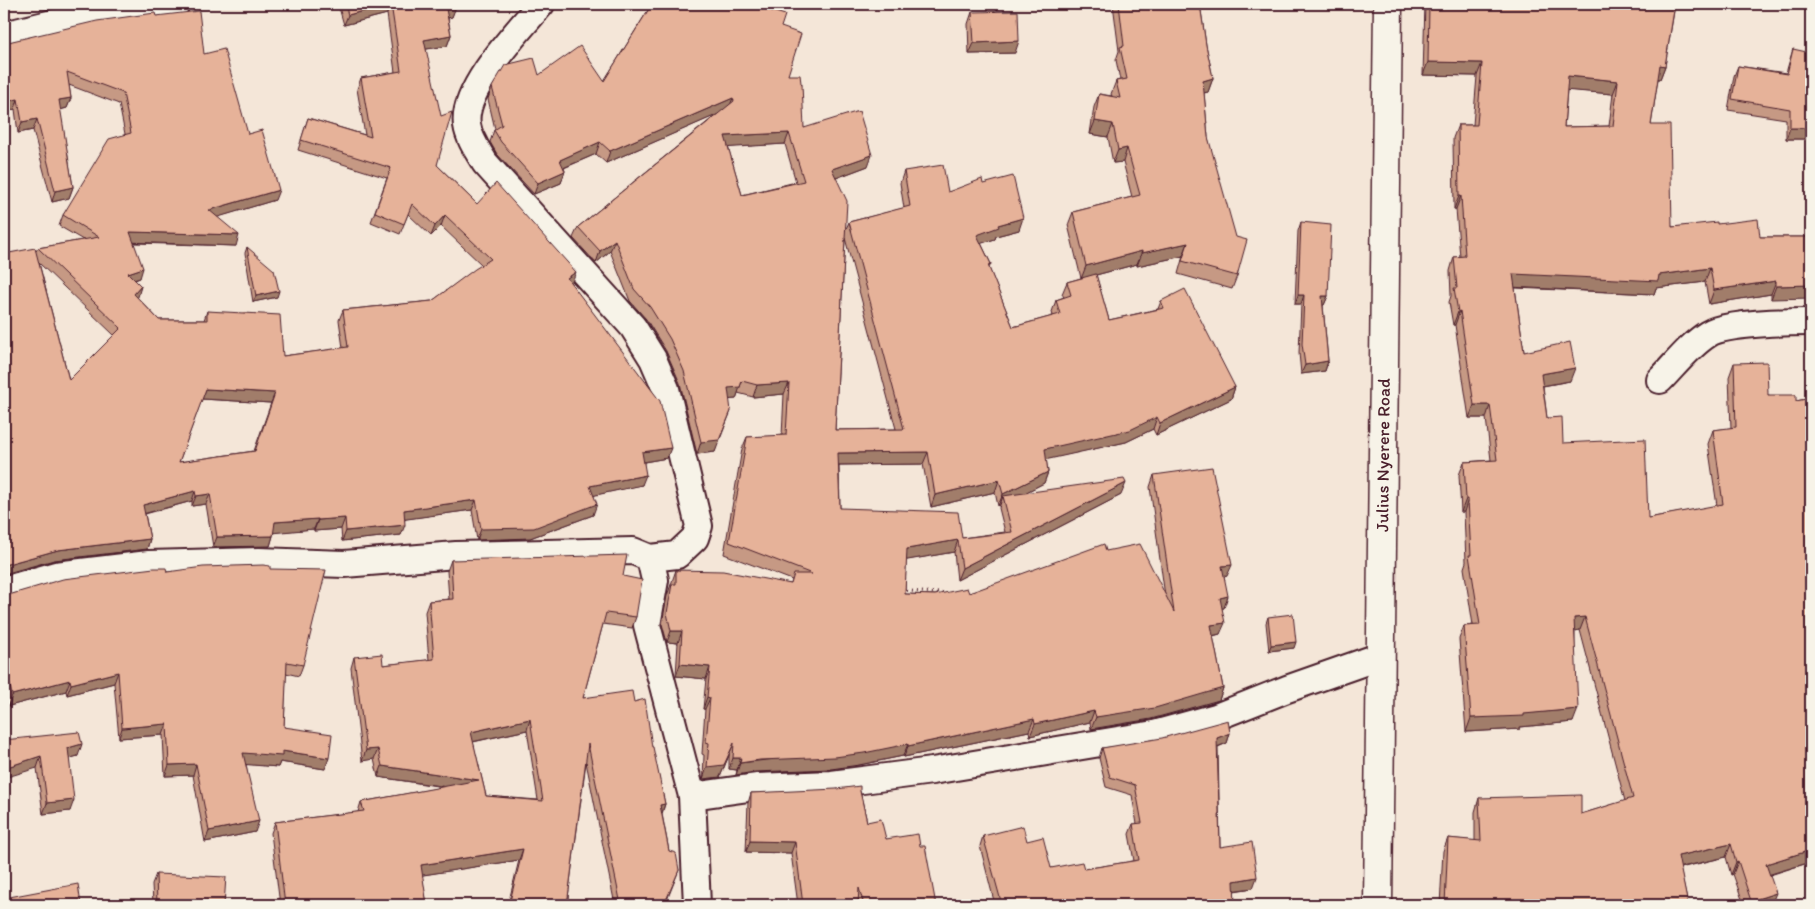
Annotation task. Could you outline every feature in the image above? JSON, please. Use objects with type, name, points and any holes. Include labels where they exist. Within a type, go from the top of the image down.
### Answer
[{"type":"highway","name":"Julius Nyerere Road","points":[[1378,905],[1388,4]]},
{"type":"street","points":[[4,35],[57,22],[176,4]]},
{"type":"street","points":[[4,590],[56,575],[149,564],[259,562],[344,564],[456,555],[633,550],[650,558],[677,555],[695,538],[699,526],[666,389],[653,359],[633,328],[485,163],[473,144],[467,125],[467,108],[477,86],[507,45],[541,4]]},
{"type":"street","points":[[1660,380],[1709,333],[1738,326],[1811,322]]},
{"type":"street","points":[[650,558],[655,580],[646,625],[692,796],[697,905]]},
{"type":"street","points":[[692,796],[756,787],[841,783],[932,771],[1154,734],[1216,717],[1287,688],[1381,656]]},
{"type":"path","points":[[895,589],[945,593]]},
{"type":"building","points":[[345,4],[390,4],[348,15]]},
{"type":"building","points":[[391,4],[456,4],[456,7],[446,9],[451,35],[424,40],[441,116],[452,112],[437,165],[477,204],[496,183],[576,272],[567,278],[660,401],[671,448],[642,452],[646,475],[590,486],[597,504],[534,528],[481,529],[476,500],[404,510],[405,525],[346,531],[345,518],[318,519],[275,522],[273,536],[217,537],[210,494],[196,496],[195,491],[143,505],[150,539],[58,550],[4,565],[4,254],[35,248],[69,380],[121,328],[38,248],[99,237],[63,215],[109,139],[131,133],[123,93],[67,72],[71,98],[59,100],[73,187],[55,191],[37,119],[22,122],[18,99],[4,102],[4,43],[97,21],[155,13],[156,16],[199,11],[204,54],[224,49],[248,134],[262,130],[279,190],[209,210],[239,235],[130,232],[143,268],[128,273],[141,286],[134,294],[159,320],[207,320],[207,311],[280,315],[283,356],[348,347],[343,310],[432,301],[491,259],[445,215],[435,226],[412,204],[404,224],[375,212],[391,168],[301,140],[308,118],[371,137],[361,78],[401,71]],"holes":[[[206,389],[275,393],[255,451],[179,462]]]},
{"type":"building","points":[[652,4],[757,4],[756,6],[785,15],[781,27],[801,34],[788,75],[800,75],[804,128],[859,111],[872,155],[832,169],[847,201],[835,430],[904,429],[849,222],[910,206],[904,171],[943,165],[948,192],[982,179],[983,184],[1013,176],[1023,218],[998,225],[999,227],[977,235],[991,264],[988,265],[1013,327],[1060,314],[1056,300],[1071,295],[1067,282],[1096,274],[1109,320],[1164,308],[1161,301],[1185,289],[1235,387],[1160,423],[1157,417],[1130,430],[1045,449],[1048,472],[1003,494],[999,480],[935,495],[928,452],[838,453],[840,508],[958,512],[962,538],[1012,532],[1003,496],[1124,479],[1126,483],[962,568],[958,540],[907,549],[905,594],[935,595],[967,588],[969,593],[1104,544],[1106,551],[1140,544],[1174,612],[1154,475],[1212,467],[1232,565],[1222,566],[1228,596],[1220,598],[1225,623],[1211,625],[1223,688],[1155,708],[1096,717],[1094,711],[1035,724],[1034,719],[908,746],[908,744],[835,757],[760,760],[740,763],[741,758],[733,758],[734,743],[724,765],[707,767],[709,743],[706,742],[710,698],[707,697],[710,667],[680,664],[682,631],[671,631],[667,613],[672,584],[676,584],[676,570],[723,571],[791,584],[794,574],[812,574],[729,542],[747,437],[786,435],[789,383],[757,385],[742,381],[740,387],[728,388],[731,411],[719,440],[701,442],[684,371],[670,339],[650,307],[634,289],[615,240],[600,251],[578,227],[734,101],[733,98],[610,151],[600,142],[560,160],[565,171],[538,183],[501,142],[494,130],[502,125],[492,87],[505,65],[534,58],[539,75],[580,46],[604,81]],"holes":[[[789,133],[804,181],[742,195],[725,136]]]},
{"type":"building","points":[[1119,4],[1200,4],[1213,78],[1203,81],[1208,137],[1236,237],[1247,240],[1237,276],[1182,261],[1188,243],[1142,253],[1142,251],[1086,266],[1073,212],[1140,195],[1127,148],[1118,150],[1113,124],[1095,121],[1099,94],[1120,98],[1116,81],[1127,79],[1120,47],[1124,46]]},
{"type":"building","points":[[1429,4],[1675,4],[1665,66],[1660,65],[1651,125],[1670,125],[1672,227],[1758,219],[1760,237],[1811,237],[1811,285],[1776,286],[1776,281],[1714,290],[1710,268],[1659,275],[1658,281],[1513,274],[1524,352],[1570,342],[1575,368],[1541,374],[1547,418],[1562,417],[1563,443],[1645,439],[1648,518],[1723,504],[1713,430],[1736,427],[1734,363],[1767,362],[1768,395],[1796,395],[1796,401],[1811,398],[1811,850],[1766,864],[1776,893],[1751,901],[1731,844],[1678,856],[1688,905],[1445,905],[1448,838],[1481,841],[1479,798],[1581,795],[1581,814],[1633,798],[1585,617],[1574,618],[1578,709],[1524,714],[1524,716],[1471,718],[1464,626],[1480,625],[1469,555],[1471,555],[1468,499],[1466,499],[1464,462],[1497,460],[1490,405],[1474,405],[1460,311],[1458,312],[1454,288],[1457,288],[1454,257],[1465,256],[1461,196],[1459,196],[1458,125],[1477,125],[1482,63],[1428,62]],"holes":[[[1568,76],[1618,81],[1613,126],[1564,127]]]},
{"type":"building","points":[[1018,11],[1019,41],[974,43],[972,12]]},
{"type":"building","points":[[1793,49],[1811,53],[1811,128],[1790,128],[1790,109],[1732,99],[1738,66],[1787,74]]},
{"type":"building","points":[[1301,222],[1331,225],[1328,296],[1322,296],[1328,361],[1305,365],[1302,344],[1304,295],[1298,295]]},
{"type":"building","points":[[247,247],[274,270],[279,291],[256,296]]},
{"type":"building","points":[[627,555],[623,576],[642,580],[636,617],[606,613],[583,698],[632,691],[634,702],[645,699],[652,747],[665,804],[660,805],[669,851],[676,853],[679,870],[664,905],[621,905],[588,744],[567,905],[509,905],[523,849],[421,865],[427,905],[285,905],[275,822],[364,811],[361,802],[479,780],[382,766],[378,749],[366,750],[354,657],[382,654],[383,665],[434,659],[429,601],[453,599],[451,560]],"holes":[[[530,719],[543,801],[486,796],[471,732]]]},
{"type":"building","points":[[270,566],[270,569],[326,570],[303,665],[287,662],[284,727],[332,734],[329,758],[282,751],[282,756],[243,753],[259,821],[209,831],[196,764],[169,765],[167,724],[122,728],[118,672],[71,684],[70,680],[12,695],[9,681],[4,682],[4,595],[63,579],[154,568],[166,568],[167,572],[203,567]]},
{"type":"building","points":[[1293,614],[1296,642],[1271,645],[1268,617]]},
{"type":"building","points":[[1228,720],[1230,733],[1217,738],[1220,847],[1252,842],[1257,877],[1234,881],[1235,905],[1002,905],[983,836],[1023,826],[1027,841],[1043,837],[1051,868],[1082,862],[1084,869],[1139,860],[1133,824],[1142,823],[1135,785],[1110,777],[1102,748],[1162,738]]},
{"type":"building","points":[[79,732],[82,744],[68,748],[74,800],[47,803],[41,756],[4,768],[4,740]]},
{"type":"building","points":[[860,786],[867,822],[881,819],[886,839],[918,834],[920,846],[925,846],[936,905],[864,905],[859,888],[858,905],[803,905],[795,842],[750,841],[751,793]]},
{"type":"building","points":[[156,874],[226,877],[224,905],[146,905],[157,904]]},
{"type":"building","points":[[78,884],[81,905],[4,905],[4,898]]},
{"type":"building","points":[[1770,901],[1772,905],[1755,905]]}]
